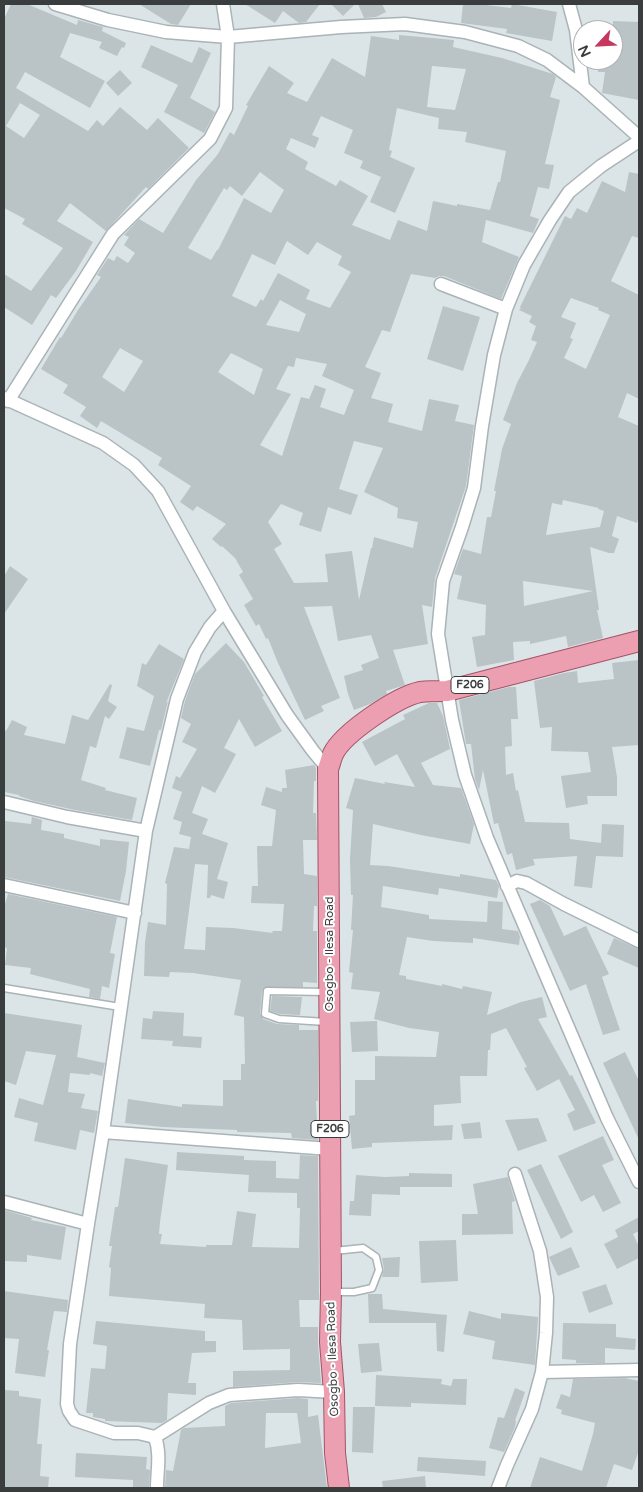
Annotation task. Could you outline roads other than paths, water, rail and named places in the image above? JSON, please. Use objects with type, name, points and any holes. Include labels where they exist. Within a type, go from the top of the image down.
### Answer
[{"type":"main road","name":"Osogbo - Ilesa Road","points":[[339,1488],[335,1453],[334,1392],[330,1342],[328,769],[333,753],[359,725],[397,702],[419,692],[447,690],[639,641]]},
{"type":"street","points":[[55,4],[108,20],[166,32],[228,36],[405,24],[465,32],[518,46],[547,60],[583,88],[639,139],[569,192],[524,264],[506,309],[494,355],[474,488],[462,528],[442,581],[438,634],[452,720],[465,775],[487,838],[603,1109],[639,1182]]},
{"type":"street","points":[[223,4],[228,36],[226,108],[210,139],[113,234],[6,400],[102,443],[134,465],[158,491],[224,611],[287,715],[312,751],[328,769]]},
{"type":"street","points":[[569,4],[576,30],[583,88]]},
{"type":"street","points":[[441,284],[506,309]]},
{"type":"street","points":[[224,611],[210,627],[195,652],[177,699],[146,831],[104,1132],[70,1344],[66,1404],[75,1420],[114,1433],[138,1433],[155,1438],[209,1403],[229,1395],[298,1390],[334,1392]]},
{"type":"street","points":[[4,802],[67,817],[146,831]]},
{"type":"street","points":[[507,886],[517,881],[526,883],[639,941]]},
{"type":"street","points":[[4,886],[135,913]]},
{"type":"street","points":[[104,1132],[330,1149]]},
{"type":"street","points":[[498,1488],[532,1409],[542,1372],[546,1333],[547,1297],[540,1251],[515,1174]]},
{"type":"street","points":[[4,1202],[88,1224]]},
{"type":"street","points":[[542,1372],[639,1370]]},
{"type":"street","points":[[155,1438],[159,1458],[158,1488]]},
{"type":"lane","points":[[4,988],[120,1007]]},
{"type":"lane","points":[[330,992],[267,991],[265,1014],[279,1018],[330,1022]]},
{"type":"lane","points":[[331,1251],[363,1248],[376,1257],[379,1270],[372,1288],[354,1292],[331,1292]]}]
